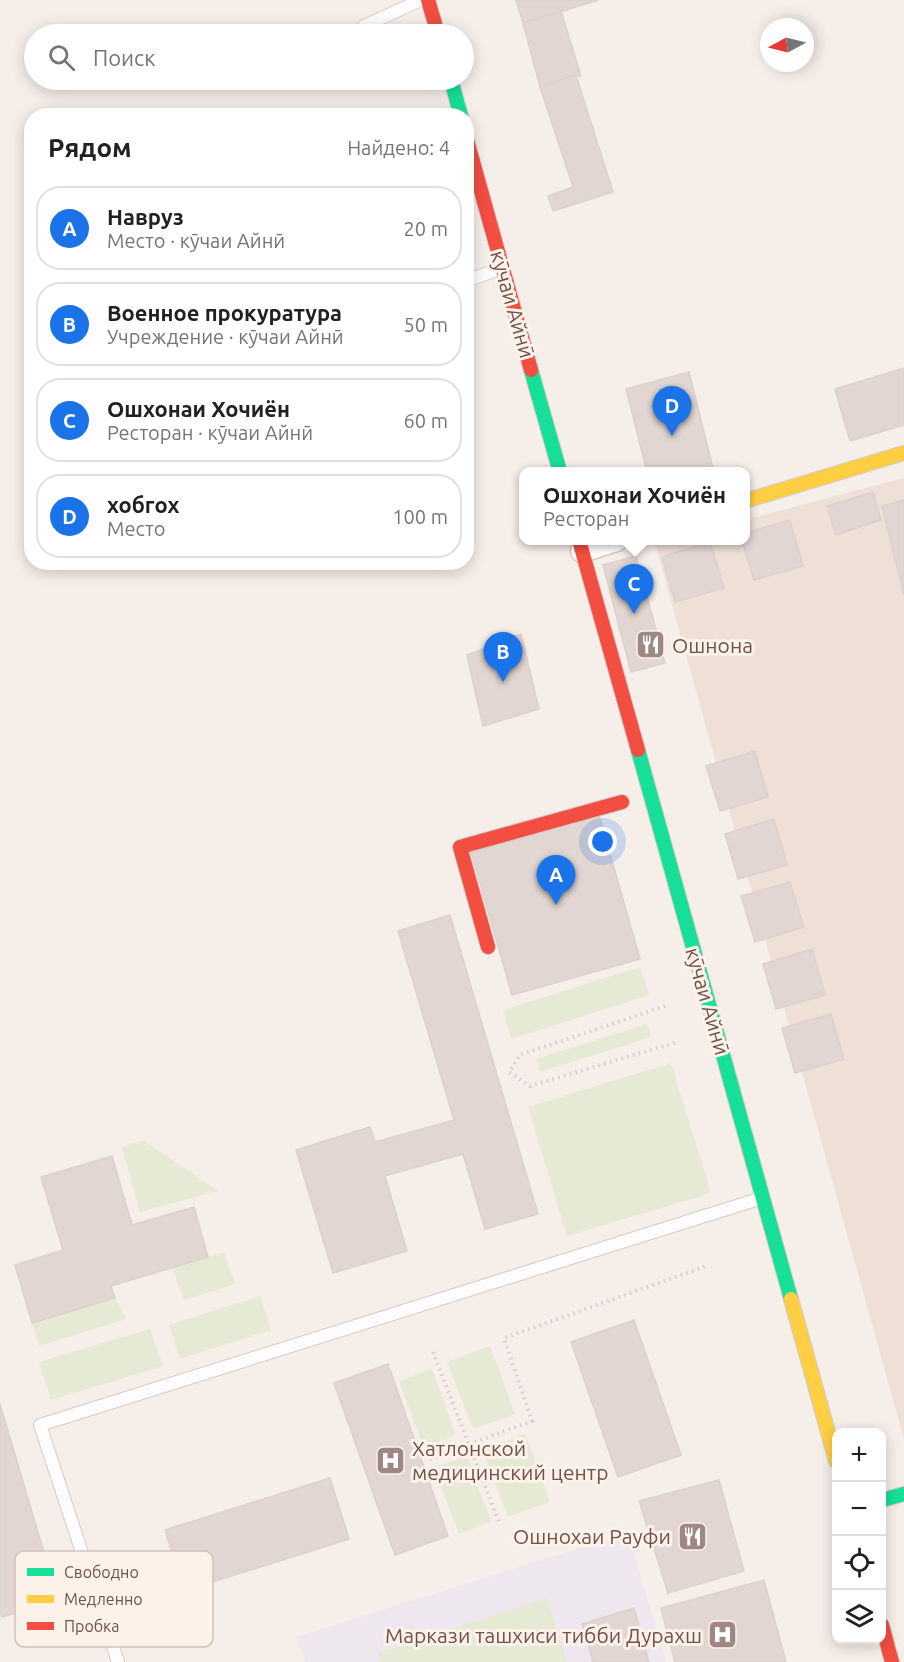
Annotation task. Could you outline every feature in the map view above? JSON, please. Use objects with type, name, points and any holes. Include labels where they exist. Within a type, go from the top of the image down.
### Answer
[{"type":"main road","points":[[428,0],[435,24]]},
{"type":"main road","points":[[453,90],[458,108]]},
{"type":"main road","name":"кӯчаи Айнӣ","points":[[474,165],[559,467]]},
{"type":"main road","points":[[750,499],[904,453]]},
{"type":"main road","name":"кӯчаи Айнӣ","points":[[581,546],[832,1443]]},
{"type":"main road","points":[[488,947],[460,847],[622,802]]},
{"type":"main road","points":[[886,1499],[904,1494]]},
{"type":"main road","points":[[886,1639],[892,1662]]},
{"type":"lane","points":[[368,24],[421,0]]},
{"type":"lane","points":[[474,278],[503,267]]},
{"type":"lane","points":[[81,1551],[40,1425],[763,1197]]},
{"type":"lane","points":[[113,1647],[118,1662]]},
{"type":"path","points":[[665,1006],[520,1055],[509,1072],[530,1086],[677,1041]]},
{"type":"path","points":[[430,1459],[532,1421],[504,1338],[709,1264]]},
{"type":"path","points":[[433,1352],[499,1522]]},
{"type":"shaded area","points":[[904,478],[904,1439],[656,545],[750,545],[750,519]]},
{"type":"shaded area","points":[[628,1533],[666,1662],[306,1662],[296,1637]]},
{"type":"green space","points":[[640,967],[649,995],[511,1039],[503,1010]]},
{"type":"green space","points":[[647,1024],[651,1037],[540,1072],[536,1059]]},
{"type":"green space","points":[[671,1063],[711,1193],[567,1236],[528,1107]]},
{"type":"green space","points":[[143,1140],[218,1191],[140,1212],[122,1147]]},
{"type":"green space","points":[[224,1252],[235,1284],[184,1300],[172,1267]]},
{"type":"green space","points":[[260,1296],[271,1330],[180,1359],[169,1325]]},
{"type":"green space","points":[[115,1298],[126,1319],[39,1346],[32,1323]]},
{"type":"green space","points":[[150,1329],[163,1366],[51,1400],[39,1362]]},
{"type":"green space","points":[[490,1346],[515,1414],[473,1429],[447,1362]]},
{"type":"green space","points":[[432,1369],[456,1435],[424,1448],[399,1381]]},
{"type":"green space","points":[[525,1434],[550,1502],[508,1517],[482,1450]]},
{"type":"green space","points":[[467,1456],[491,1522],[459,1534],[434,1468]]},
{"type":"green space","points":[[547,1598],[567,1662],[380,1662],[377,1653]]},
{"type":"building","points":[[516,0],[599,0],[523,23]]},
{"type":"building","points":[[561,11],[581,76],[576,75],[540,87],[523,23]]},
{"type":"building","points":[[576,75],[613,192],[553,211],[548,196],[573,187],[540,87]]},
{"type":"building","points":[[904,368],[904,425],[850,441],[835,389]]},
{"type":"building","points":[[689,372],[713,467],[646,467],[626,389]]},
{"type":"building","points":[[873,492],[881,520],[836,535],[827,506]]},
{"type":"building","points":[[904,500],[904,595],[882,506]]},
{"type":"building","points":[[790,520],[803,566],[754,580],[744,545],[750,545],[750,532]]},
{"type":"building","points":[[700,545],[711,545],[724,588],[675,602],[662,557]]},
{"type":"building","points":[[636,556],[665,663],[631,672],[603,565]]},
{"type":"building","points":[[521,634],[539,709],[483,726],[467,655]]},
{"type":"building","points":[[755,751],[768,797],[720,811],[706,766]]},
{"type":"building","points":[[599,815],[640,959],[512,995],[471,852]]},
{"type":"building","points":[[774,819],[787,865],[738,879],[725,834]]},
{"type":"building","points":[[790,882],[804,927],[755,942],[741,896]]},
{"type":"building","points":[[450,915],[538,1214],[485,1229],[463,1154],[385,1176],[407,1251],[333,1273],[296,1150],[370,1127],[375,1142],[454,1120],[398,931]]},
{"type":"building","points":[[812,949],[825,995],[776,1009],[763,964]]},
{"type":"building","points":[[831,1014],[844,1059],[795,1073],[782,1028]]},
{"type":"building","points":[[112,1156],[132,1225],[194,1207],[208,1257],[111,1286],[115,1298],[32,1323],[15,1265],[63,1250],[41,1177]]},
{"type":"building","name":"Хатлонской медицинский центр","points":[[634,1320],[681,1455],[618,1477],[571,1342]]},
{"type":"building","name":"Хатлонской медицинский центр","points":[[388,1364],[448,1536],[395,1555],[334,1383]]},
{"type":"building","points":[[0,1404],[44,1551],[15,1551],[15,1613],[2,1617],[0,1612]]},
{"type":"building","points":[[330,1478],[349,1539],[213,1582],[213,1551],[172,1551],[165,1530]]},
{"type":"building","name":"Ошнохаи Рауфи","points":[[719,1480],[744,1571],[668,1593],[639,1501]]},
{"type":"building","name":"Маркази ташхиси тибби Дурахш","points":[[764,1580],[786,1662],[675,1662],[661,1608]]},
{"type":"building","points":[[634,1608],[649,1662],[593,1662],[582,1624]]},
{"type":"traffic: fast","points":[[454,90],[459,108]]},
{"type":"traffic: fast","points":[[531,370],[559,467]]},
{"type":"traffic: fast","points":[[638,750],[791,1299]]},
{"type":"traffic: fast","points":[[886,1499],[904,1494]]},
{"type":"traffic: slow","points":[[750,499],[904,453]]},
{"type":"traffic: slow","points":[[791,1299],[832,1447]]},
{"type":"traffic: jam","points":[[428,0],[435,24]]},
{"type":"traffic: jam","points":[[474,166],[531,370]]},
{"type":"traffic: jam","points":[[580,545],[638,750]]},
{"type":"traffic: jam","points":[[488,947],[460,847],[622,802]]},
{"type":"traffic: jam","points":[[886,1640],[892,1662]]},
{"type":"place","name":"хобгох","points":[[672,436]]},
{"type":"place","name":"Ошхонаи Хочиён","points":[[634,614]]},
{"type":"place","name":"Ошнона","points":[[651,645]]},
{"type":"place","name":"Военное прокуратура","points":[[503,682]]},
{"type":"place","name":"Навруз","points":[[556,905]]},
{"type":"place","name":"Хатлонской медицинский центр","points":[[391,1460]]},
{"type":"place","name":"Ошнохаи Рауфи","points":[[692,1536]]},
{"type":"place","name":"Маркази ташхиси тибби Дурахш","points":[[723,1635]]}]
